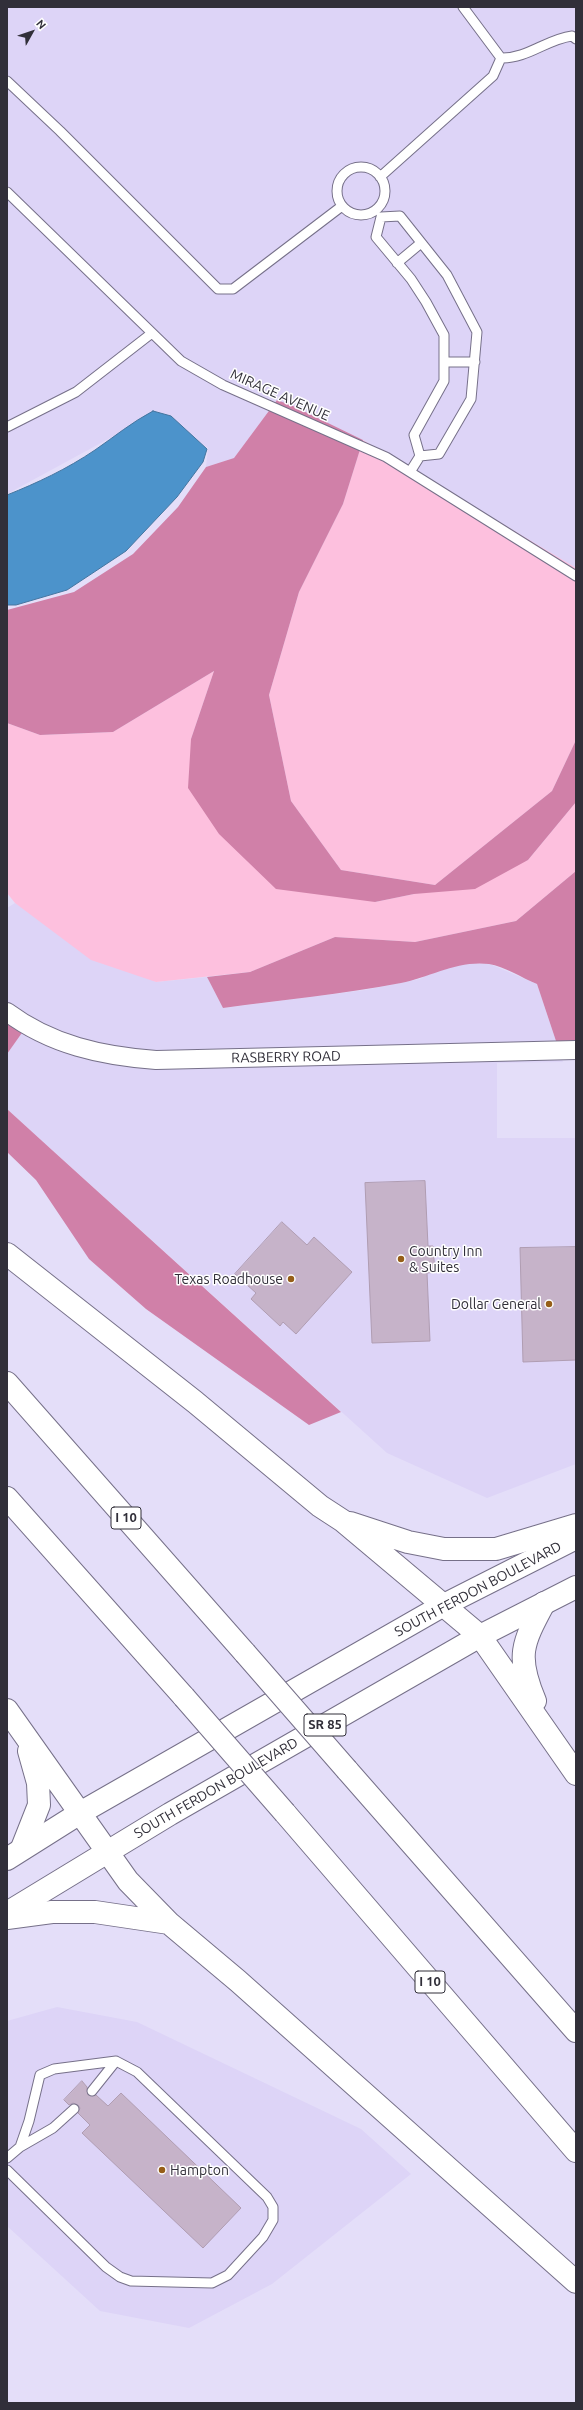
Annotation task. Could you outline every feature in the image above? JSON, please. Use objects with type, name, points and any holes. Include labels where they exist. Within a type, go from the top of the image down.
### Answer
[{"type":"main road","points":[[7,1254],[195,1402],[320,1506],[343,1520],[442,1606],[480,1636],[576,1774]]},
{"type":"main road","name":"I 10","points":[[7,1384],[576,2031]]},
{"type":"main road","name":"I 10","points":[[7,1498],[184,1697],[576,2151]]},
{"type":"main road","points":[[343,1520],[408,1542],[444,1549],[496,1549],[576,1525]]},
{"type":"main road","name":"SOUTH FERDON BOULEVARD","points":[[15,1854],[80,1813],[442,1606],[576,1538]]},
{"type":"main road","name":"SOUTH FERDON BOULEVARD","points":[[7,1913],[108,1852],[480,1636],[576,1587]]},
{"type":"main road","points":[[544,1603],[526,1637],[523,1659],[526,1681],[548,1732]]},
{"type":"main road","points":[[7,1710],[24,1737],[128,1881],[169,1923],[238,1981],[576,2282]]},
{"type":"main road","points":[[15,1854],[39,1805],[38,1783],[24,1737]]},
{"type":"main road","points":[[7,1918],[52,1912],[95,1912],[169,1923]]},
{"type":"street","name":"RASBERRY ROAD","points":[[7,1012],[40,1032],[62,1042],[107,1055],[131,1058],[163,1059],[576,1050]]},
{"type":"lane","points":[[463,7],[502,58]]},
{"type":"lane","points":[[502,58],[518,56],[557,39],[572,36],[576,39]]},
{"type":"lane","points":[[380,177],[493,76],[502,58]]},
{"type":"lane","points":[[7,81],[60,130],[218,289],[233,289],[342,206]]},
{"type":"lane","points":[[410,472],[420,456],[414,435],[444,381],[444,335],[426,302],[376,237],[379,213],[385,192],[380,177],[374,171],[362,168],[350,169],[344,174],[337,190],[342,206],[356,215],[379,213],[400,216],[448,275],[477,332],[471,399],[439,454],[420,456]]},
{"type":"lane","name":"MIRAGE AVENUE","points":[[7,192],[181,361],[223,386],[386,457],[576,576]]},
{"type":"lane","points":[[397,263],[421,243]]},
{"type":"lane","points":[[7,427],[76,392],[152,333]]},
{"type":"lane","points":[[444,362],[474,362]]},
{"type":"lane","points":[[92,2091],[116,2062]]},
{"type":"lane","points":[[7,2170],[106,2267],[120,2277],[131,2281],[212,2283],[228,2275],[263,2237],[273,2220],[273,2207],[267,2197],[138,2072],[116,2062],[54,2069],[40,2075],[29,2120],[20,2147]]},
{"type":"lane","points":[[7,2158],[20,2147],[53,2128],[74,2109]]},
{"type":"shaded area","points":[[7,7],[576,7],[576,568],[363,440],[293,406],[277,400],[234,458],[206,467],[208,448],[168,424],[145,419],[7,494]]},
{"type":"shaded area","points":[[277,400],[293,406],[363,440],[343,504],[299,592],[269,695],[291,801],[341,870],[435,885],[552,791],[576,740],[576,802],[528,860],[475,889],[414,894],[375,902],[276,889],[219,834],[188,788],[191,739],[214,671],[113,732],[40,735],[7,723],[7,610],[74,592],[133,554],[178,507],[206,467],[234,458]]},
{"type":"shaded area","points":[[363,440],[576,568],[576,740],[552,791],[435,885],[341,870],[291,801],[269,695],[299,592],[343,504]]},
{"type":"shaded area","points":[[214,671],[191,739],[375,902],[414,894],[528,860],[576,802],[576,871],[516,921],[415,942],[335,937],[250,972],[156,982],[91,960],[15,903],[7,893],[7,723],[40,735],[113,732]]},
{"type":"shaded area","points":[[576,871],[576,1043],[557,1044],[537,984],[495,965],[478,963],[466,964],[401,983],[379,987],[223,1008],[207,977],[250,972],[335,937],[415,942],[516,921]]},
{"type":"shaded area","points":[[15,903],[156,982],[207,977],[223,1008],[365,990],[420,979],[431,973],[467,963],[490,964],[537,984],[563,1062],[497,1063],[497,1138],[576,1138],[576,1464],[487,1498],[387,1453],[7,1109],[7,1054],[24,1030],[7,1013],[7,908]]},
{"type":"shaded area","points":[[7,1013],[24,1030],[7,1054]]},
{"type":"shaded area","points":[[7,1109],[341,1412],[309,1425],[146,1309],[89,1259],[36,1180],[7,1152]]},
{"type":"shaded area","points":[[57,2007],[137,2022],[361,2129],[411,2174],[272,2284],[189,2328],[100,2311],[7,2226],[7,2021]]},
{"type":"water","points":[[153,411],[171,416],[207,449],[203,462],[177,497],[126,551],[67,590],[16,605],[7,605],[7,495],[74,463]]},
{"type":"building","name":"Country Inn & Suites","points":[[425,1181],[428,1246],[433,1246],[435,1272],[427,1273],[430,1341],[372,1343],[365,1183]]},
{"type":"building","name":"Texas Roadhouse","points":[[282,1222],[307,1245],[314,1237],[352,1272],[296,1334],[283,1322],[280,1326],[251,1299],[256,1293],[235,1274]]},
{"type":"building","name":"Dollar General","points":[[576,1247],[576,1360],[523,1362],[520,1248]]},
{"type":"building","name":"Hampton","points":[[82,2081],[87,2087],[88,2095],[96,2095],[108,2106],[121,2093],[241,2208],[203,2248],[82,2133],[90,2125],[78,2113],[80,2108],[78,2105],[73,2103],[69,2105],[64,2100]]},
{"type":"place","name":"Country Inn & Suites","points":[[401,1259]]},
{"type":"place","name":"Texas Roadhouse","points":[[291,1279]]},
{"type":"place","name":"Dollar General","points":[[549,1304]]},
{"type":"place","name":"Hampton","points":[[162,2170]]}]
